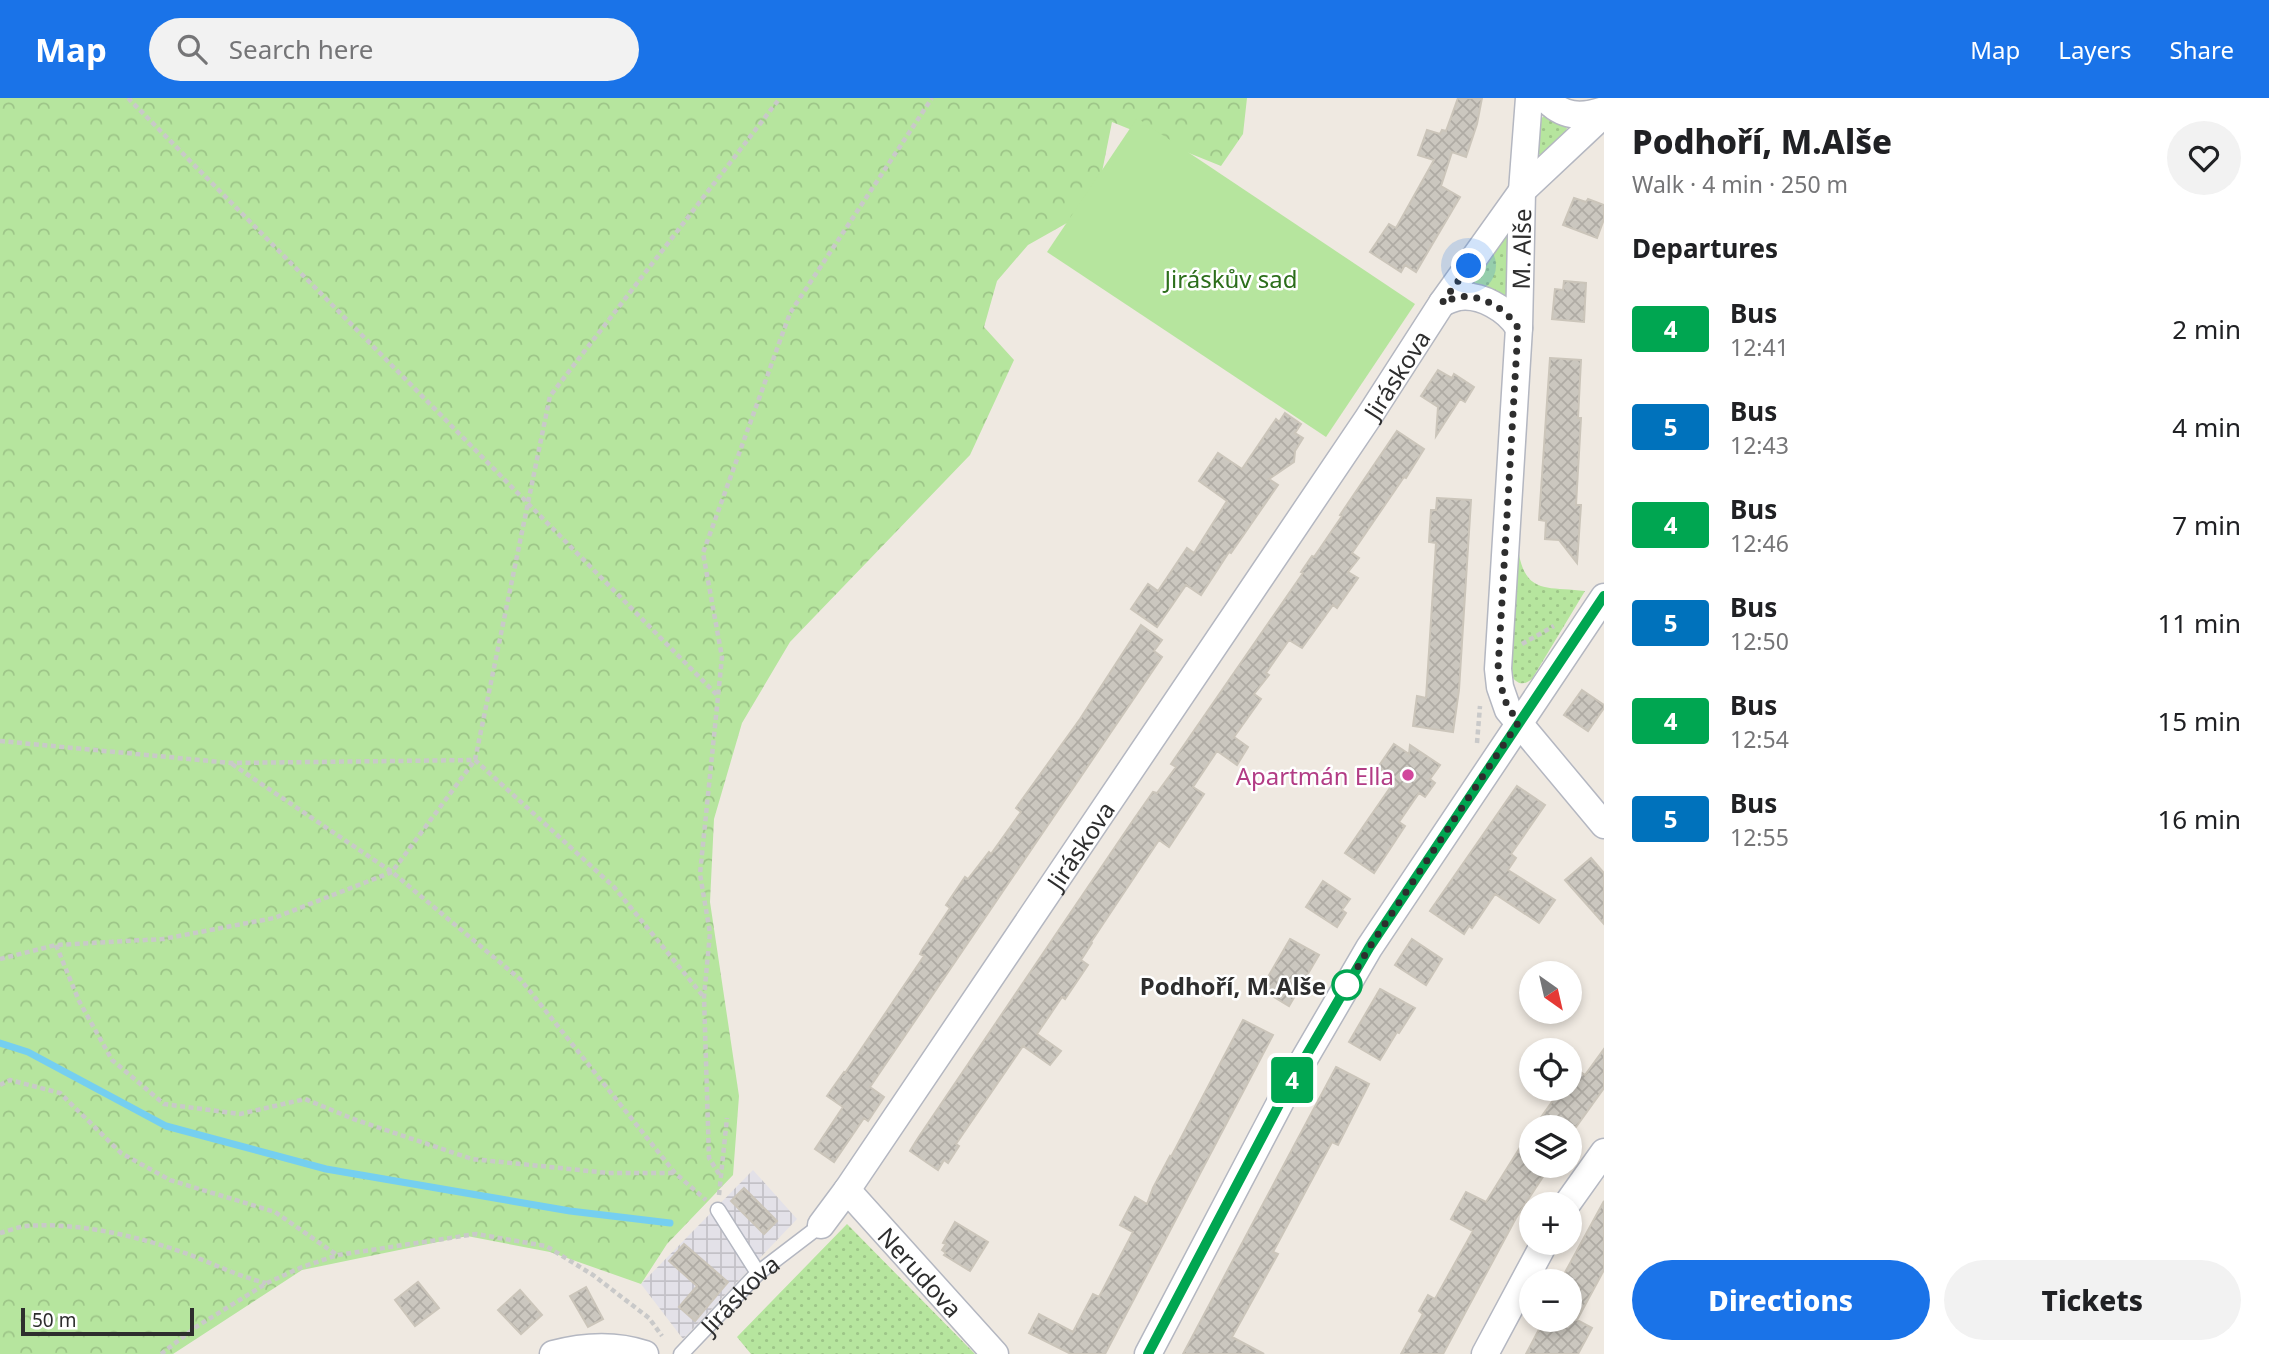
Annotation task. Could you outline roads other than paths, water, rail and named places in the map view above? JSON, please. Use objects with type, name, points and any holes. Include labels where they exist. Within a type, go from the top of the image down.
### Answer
[{"type":"street","name":"M. Alše","points":[[1529,98],[1498,669],[1504,699],[1518,723],[1604,825]]},
{"type":"street","name":"Jiráskova","points":[[1545,98],[1562,112],[1576,116],[1604,112]]},
{"type":"street","name":"Jiráskova","points":[[821,1225],[1368,418],[1442,303],[1522,191],[1604,112]]},
{"type":"street","name":"Jiráskova","points":[[1442,303],[1461,296],[1484,301],[1509,314],[1518,328]]},
{"type":"street","points":[[1148,1354],[1292,1080],[1369,948],[1604,597]]},
{"type":"street","points":[[1576,1192],[1604,1152]]},
{"type":"street","name":"Nerudova","points":[[847,1190],[995,1354]]},
{"type":"street","points":[[1485,1354],[1538,1255]]},
{"type":"street","points":[[553,1354],[612,1347],[665,1351]]},
{"type":"lane","points":[[718,1210],[758,1273]]},
{"type":"lane","name":"Jiráskova","points":[[665,1351],[758,1273],[821,1225]]},
{"type":"waterway","points":[[0,1043],[28,1052],[166,1126],[326,1169],[570,1211],[670,1223]]},
{"type":"place","name":"Apartmán Ella","points":[[1408,775]]},
{"type":"place","name":"Podhoří, M.Alše","points":[[1347,985]]},
{"type":"park label","name":"Jiráskův sad","points":[[1231,278]]}]
